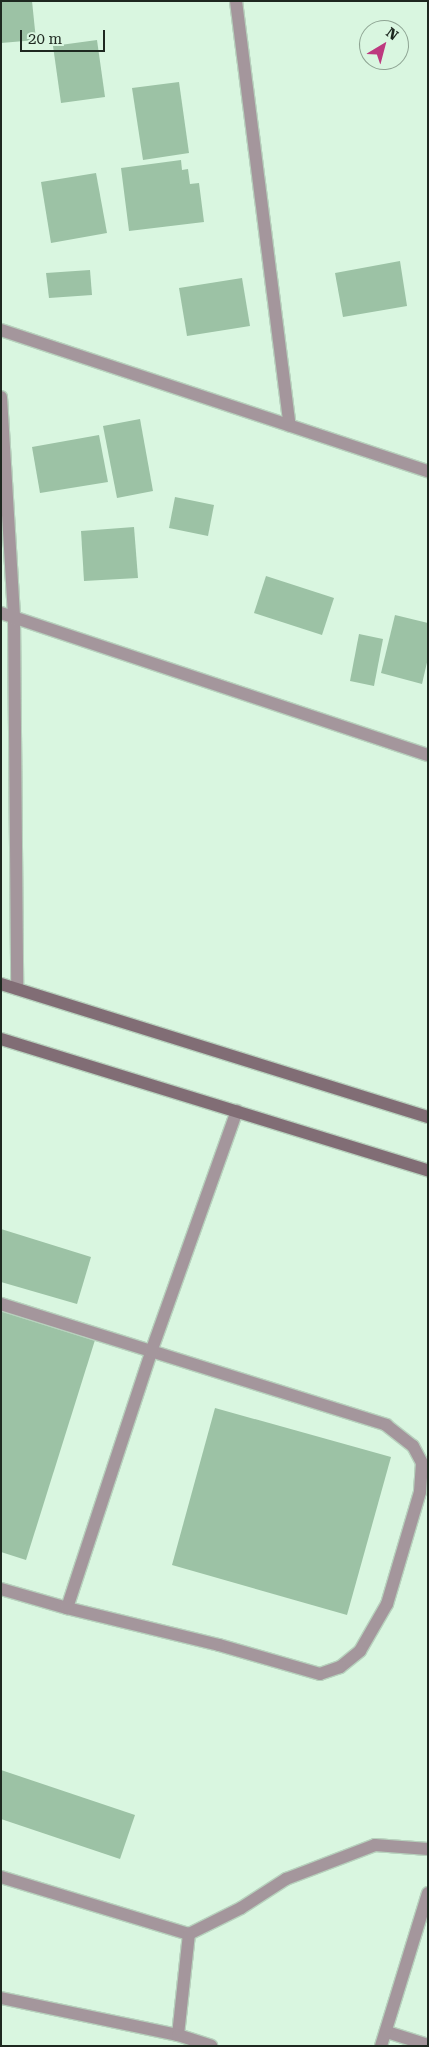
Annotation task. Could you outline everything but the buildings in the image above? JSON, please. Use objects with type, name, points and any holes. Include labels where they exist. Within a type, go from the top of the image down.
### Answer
[{"type":"main road","points":[[1,984],[428,1117]]},
{"type":"main road","points":[[1,1039],[428,1170]]},
{"type":"street","points":[[236,1],[290,426]]},
{"type":"street","points":[[1,330],[428,471]]},
{"type":"street","points":[[1,397],[5,616],[17,989]]},
{"type":"street","points":[[5,616],[428,755]]},
{"type":"street","points":[[67,1608],[151,1352],[237,1111]]},
{"type":"street","points":[[1,1304],[386,1425],[413,1446],[422,1463],[420,1492],[387,1604],[360,1651],[340,1667],[320,1674],[219,1645],[67,1608],[1,1589]]},
{"type":"street","points":[[1,1877],[189,1934],[242,1908],[286,1879],[375,1845],[428,1849]]},
{"type":"street","points":[[381,2046],[387,2032],[428,1894]]},
{"type":"street","points":[[178,2035],[189,1934]]},
{"type":"street","points":[[1,1998],[178,2035],[211,2046]]},
{"type":"street","points":[[387,2032],[428,2045]]}]
